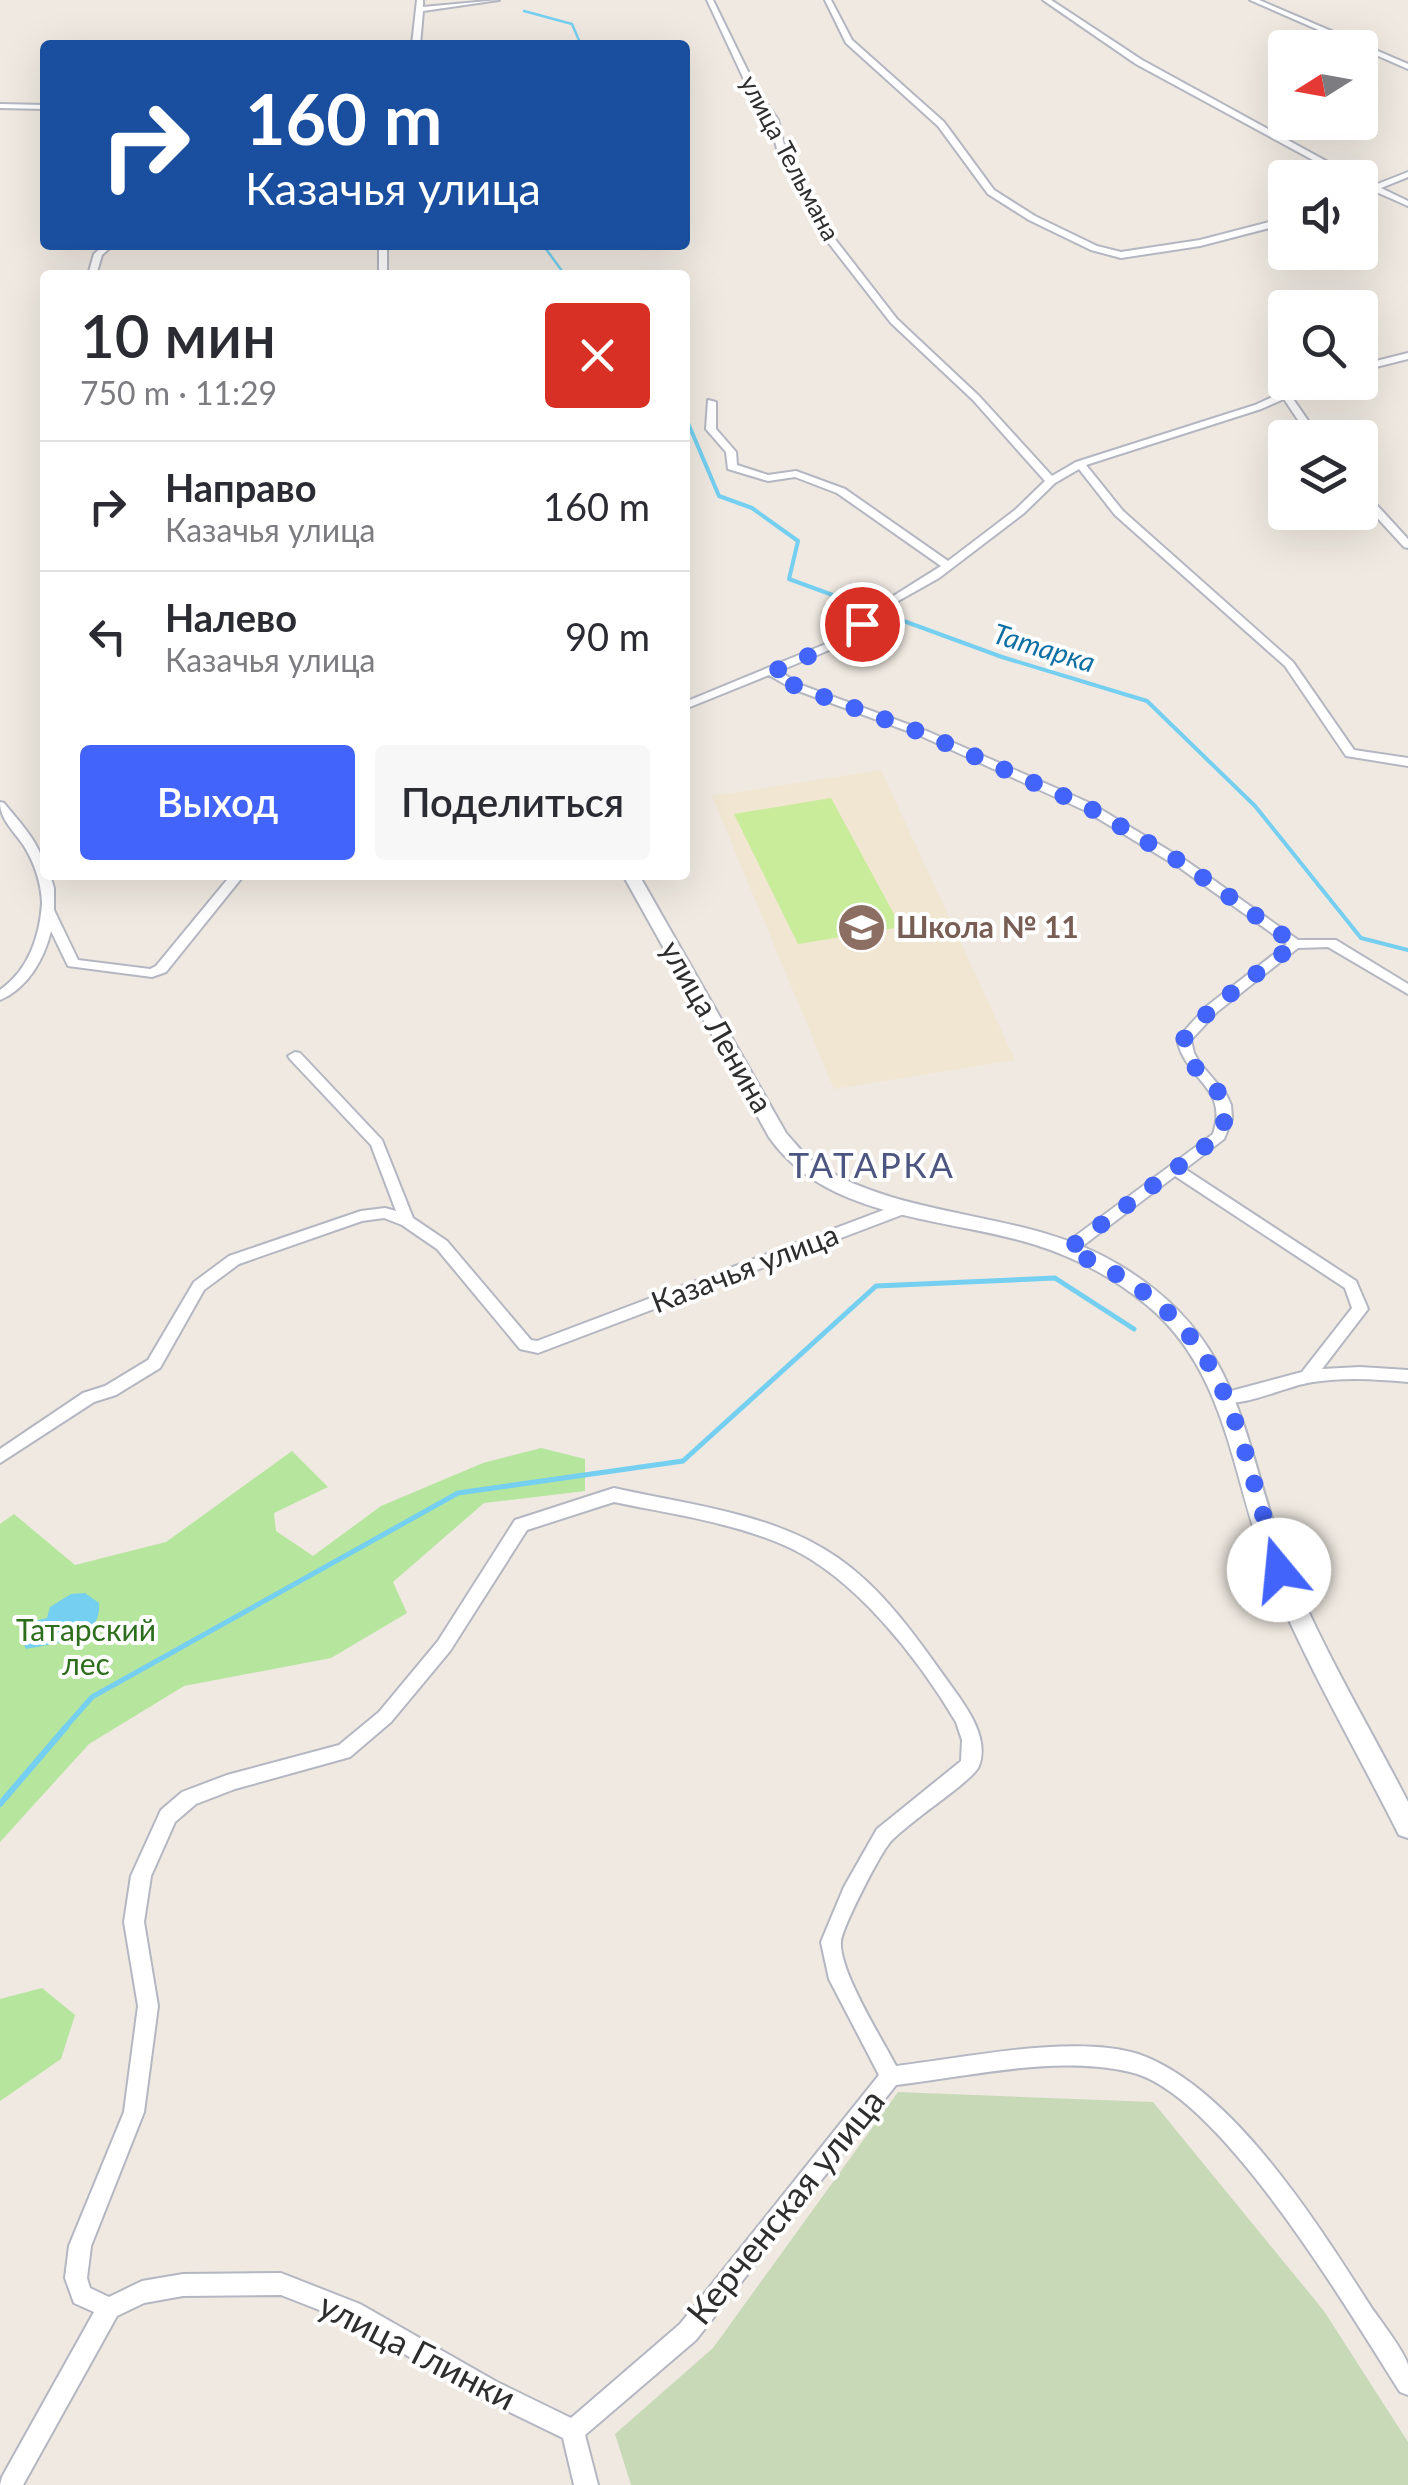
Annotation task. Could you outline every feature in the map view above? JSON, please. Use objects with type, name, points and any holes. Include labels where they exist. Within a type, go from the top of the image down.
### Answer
[{"type":"street","points":[[416,40],[420,4],[496,0]]},
{"type":"street","name":"улица Тельмана","points":[[710,0],[752,88],[774,120],[782,153],[827,234],[894,321],[976,398],[1051,481]]},
{"type":"street","points":[[828,0],[849,41],[941,124],[991,192],[1013,208],[1094,248],[1133,255],[1268,226]]},
{"type":"street","points":[[1046,0],[1139,62],[1320,160]]},
{"type":"street","points":[[1253,0],[1408,67]]},
{"type":"street","points":[[0,106],[40,106]]},
{"type":"street","points":[[1378,186],[1408,174]]},
{"type":"street","points":[[1378,191],[1408,204]]},
{"type":"street","points":[[1378,364],[1408,356]]},
{"type":"street","points":[[890,602],[948,566],[1051,481],[1080,464],[1272,400]]},
{"type":"street","points":[[711,402],[711,430],[731,452],[732,467],[768,478],[796,474],[841,491],[948,566]]},
{"type":"street","points":[[1080,464],[1118,513],[1289,664],[1350,753],[1408,762]]},
{"type":"street","points":[[1378,512],[1408,545]]},
{"type":"street","points":[[690,704],[854,636],[862,624]]},
{"type":"street","points":[[772,672],[797,687],[925,734],[1088,807],[1184,864],[1295,944],[1331,944],[1408,990]]},
{"type":"street","points":[[0,806],[18,827],[40,867]]},
{"type":"street","points":[[0,996],[14,989],[34,963],[46,906],[44,880]]},
{"type":"street","points":[[46,906],[73,963],[152,972],[162,969],[234,880]]},
{"type":"street","name":"улица Ленина","points":[[634,880],[780,1138],[807,1168],[842,1186],[1067,1250],[1108,1268],[1159,1302],[1208,1356],[1226,1398],[1279,1570],[1408,1827]]},
{"type":"street","points":[[1067,1250],[1219,1136],[1227,1120],[1218,1090],[1190,1061],[1184,1039],[1212,1008],[1295,944]]},
{"type":"street","points":[[295,1056],[378,1143],[407,1221]]},
{"type":"street","points":[[1177,1171],[1351,1285],[1360,1310],[1307,1377]]},
{"type":"street","name":"Казачья улица","points":[[407,1221],[442,1245],[526,1345],[538,1347],[907,1207]]},
{"type":"street","points":[[0,1457],[89,1397],[110,1391],[154,1364],[199,1286],[234,1260],[361,1216],[384,1213],[407,1221]]},
{"type":"street","points":[[1226,1398],[1262,1393],[1307,1377],[1360,1371],[1408,1376]]},
{"type":"street","name":"Керченская улица","points":[[109,2308],[82,2295],[76,2278],[80,2246],[134,2112],[148,2006],[134,1922],[141,1876],[168,1816],[189,1798],[344,1751],[385,1718],[444,1646],[521,1526],[614,1495],[724,1520],[812,1551],[855,1582],[902,1632],[972,1735],[970,1765],[884,1835],[851,1892],[831,1942],[839,1979],[891,2076],[688,2332],[573,2431]]},
{"type":"street","points":[[891,2076],[1069,2057],[1137,2063],[1177,2082],[1223,2126],[1298,2220],[1408,2384]]},
{"type":"street","name":"улица Глинки","points":[[109,2308],[142,2292],[183,2286],[282,2284],[352,2312],[489,2390],[573,2431]]},
{"type":"street","points":[[10,2485],[109,2308]]},
{"type":"street","points":[[573,2431],[586,2485]]},
{"type":"shaded area","name":"Школа № 11","points":[[881,770],[1015,1060],[834,1089],[712,796]]},
{"type":"green space","points":[[831,798],[901,927],[798,944],[734,814]]},
{"type":"green space","name":"Татарский лес","points":[[541,1448],[585,1459],[585,1491],[484,1503],[393,1582],[407,1613],[331,1658],[184,1686],[89,1744],[0,1842],[0,1524],[14,1514],[75,1565],[166,1542],[292,1451],[328,1487],[274,1513],[276,1531],[313,1556],[381,1506],[483,1463]]},
{"type":"green space","points":[[42,1988],[75,2015],[61,2059],[0,2101],[0,1999]]},
{"type":"green space","points":[[898,2092],[1153,2102],[1324,2311],[1408,2442],[1408,2485],[631,2485],[615,2434],[713,2348]]},
{"type":"water","points":[[85,1593],[99,1603],[93,1626],[74,1638],[26,1649],[21,1638],[30,1622],[47,1618],[50,1607],[71,1594]]},
{"type":"waterway","name":"Татарка","points":[[524,11],[572,24],[579,40]]},
{"type":"waterway","name":"Татарка","points":[[547,250],[561,270]]},
{"type":"waterway","name":"Татарка","points":[[690,428],[719,496],[752,508],[798,541],[789,579],[1002,657],[1147,701],[1255,806],[1361,938],[1408,950]]},
{"type":"waterway","points":[[64,1729],[92,1697],[458,1493],[683,1461],[876,1286],[1055,1278],[1134,1329]]},
{"type":"waterway","points":[[0,1804],[66,1727]]},
{"type":"place","name":"Школа № 11","points":[[861,928]]},
{"type":"district","name":"ТАТАРКА","points":[[872,1166]]},
{"type":"route","points":[[862,624],[854,636],[772,672],[797,687],[925,734],[1088,807],[1184,864],[1295,944],[1212,1008],[1184,1039],[1190,1061],[1218,1090],[1226,1108],[1227,1120],[1219,1136],[1194,1159],[1067,1250],[1108,1268],[1159,1302],[1208,1356],[1226,1398],[1279,1570]]}]
